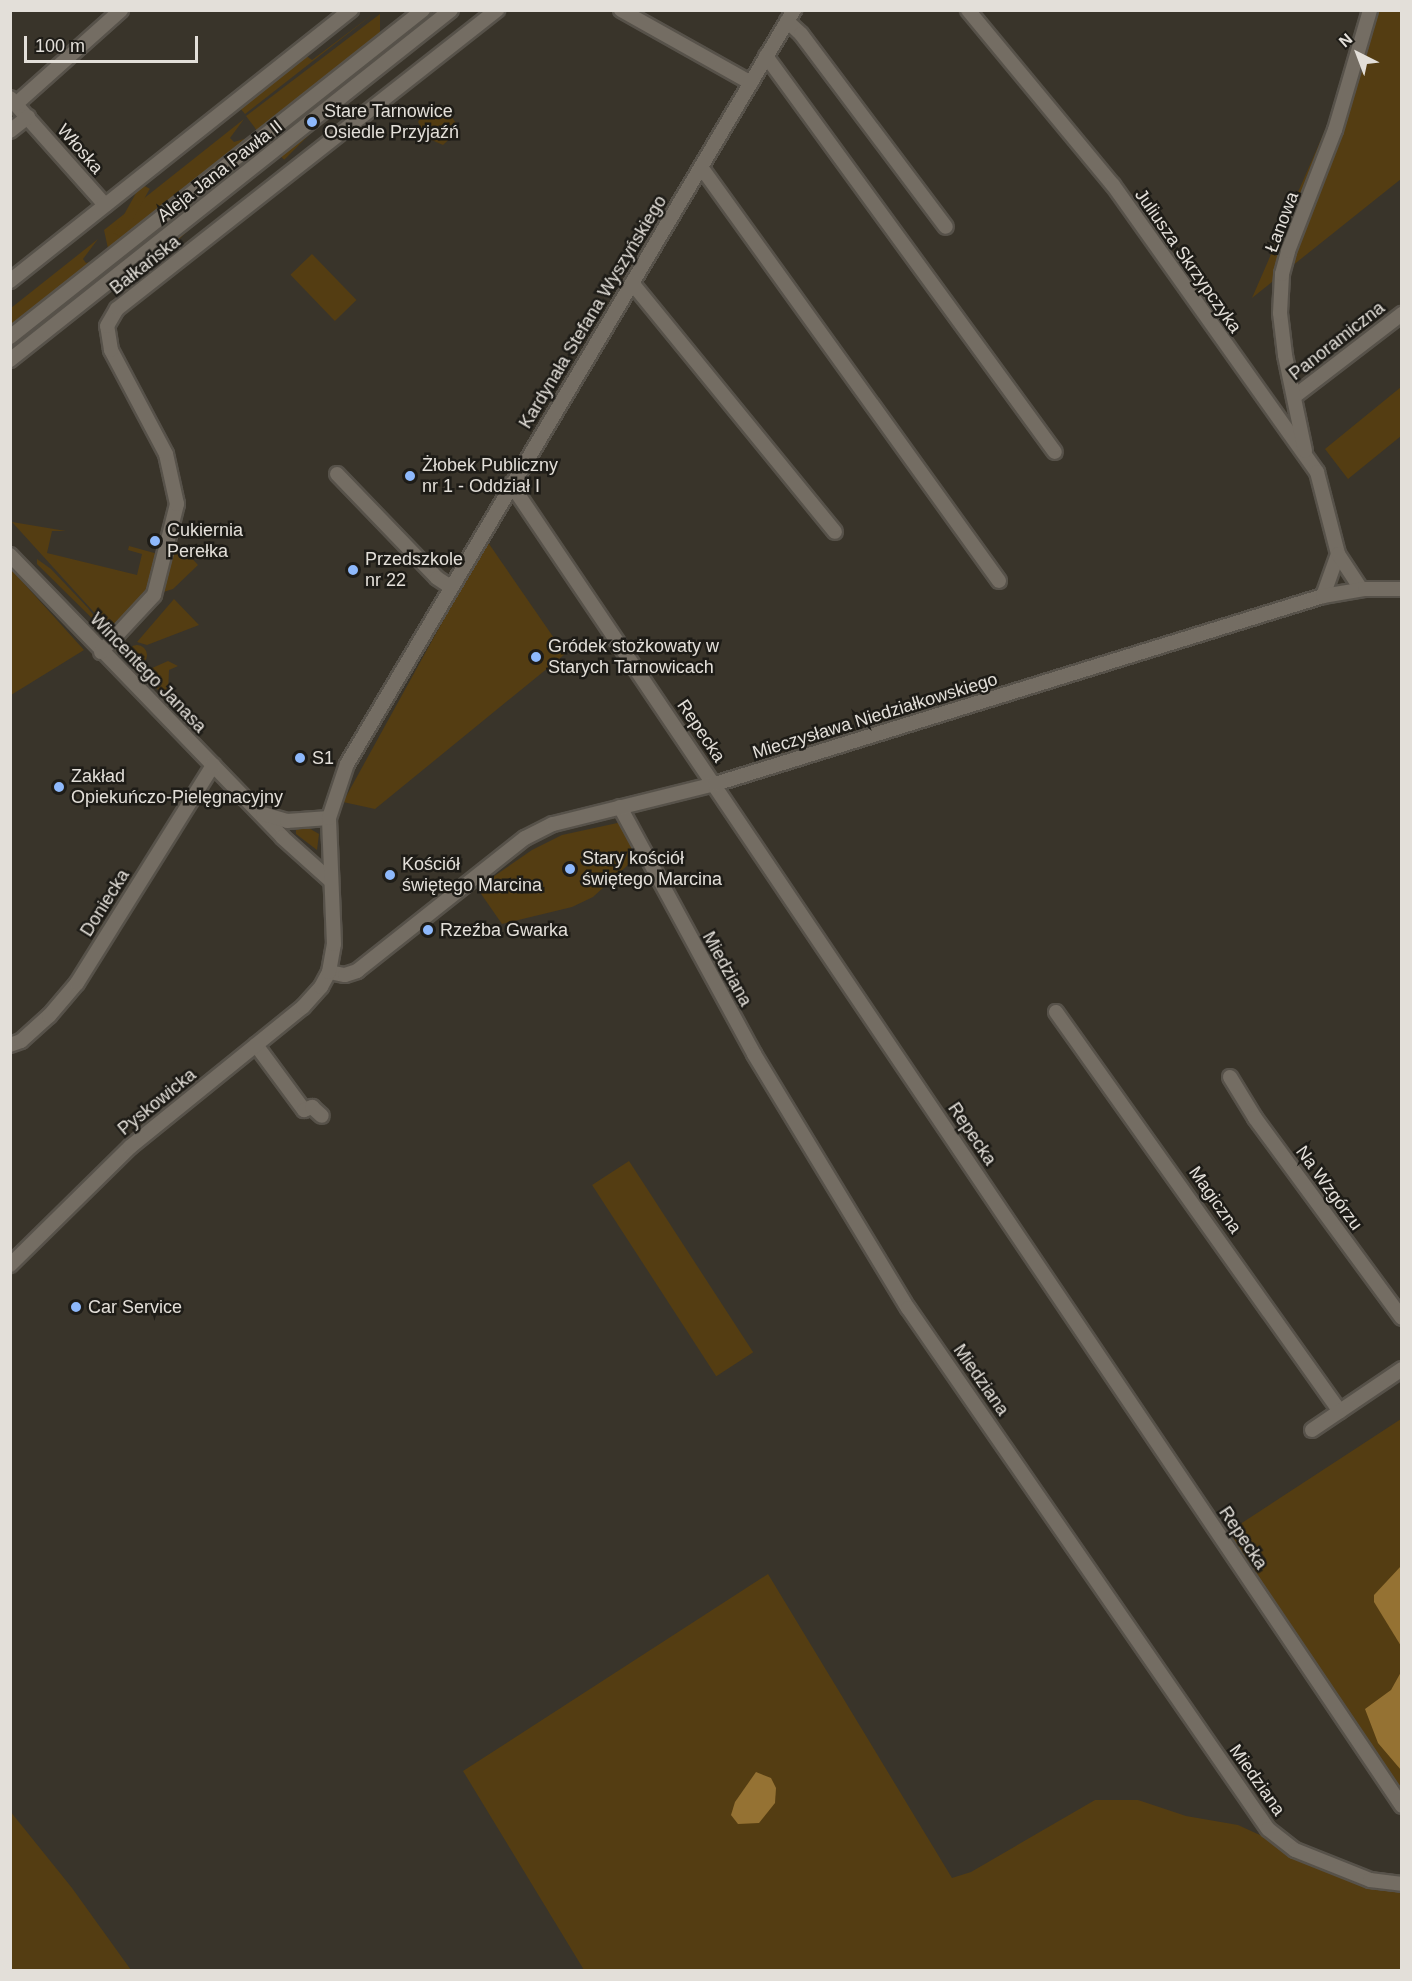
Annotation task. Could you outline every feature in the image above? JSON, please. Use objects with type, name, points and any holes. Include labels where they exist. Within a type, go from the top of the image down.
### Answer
[{"type":"street","points":[[10,131],[17,109],[121,10]]},
{"type":"street","points":[[10,281],[351,10]]},
{"type":"street","name":"Aleja Jana Pawła II","points":[[10,337],[423,10]]},
{"type":"street","name":"Aleja Jana Pawła II","points":[[10,360],[451,10]]},
{"type":"street","name":"Bałkańska","points":[[101,652],[154,595],[177,504],[166,454],[111,350],[107,326],[117,309],[497,10]]},
{"type":"street","points":[[621,10],[751,82]]},
{"type":"street","name":"Juliusza Skrzypczyka","points":[[968,10],[1113,185],[1197,300],[1255,389],[1305,453],[1317,472],[1338,554],[1361,589]]},
{"type":"street","name":"Łanowa","points":[[1305,453],[1280,313],[1282,274],[1288,251],[1335,130],[1370,10]]},
{"type":"street","name":"Kardynała Stefana Wyszyńskiego","points":[[329,972],[334,944],[327,851],[329,818],[347,764],[790,16],[801,34],[946,227]]},
{"type":"street","points":[[766,56],[1055,452]]},
{"type":"street","name":"Włoska","points":[[17,109],[105,206]]},
{"type":"street","points":[[701,167],[999,581]]},
{"type":"street","points":[[632,283],[835,532]]},
{"type":"street","name":"Panoramiczna","points":[[1295,396],[1401,314]]},
{"type":"street","points":[[337,474],[436,578],[451,587]]},
{"type":"street","name":"Repecka","points":[[511,484],[1401,1806]]},
{"type":"street","points":[[1323,596],[1338,554]]},
{"type":"street","name":"Wincentego Janasa","points":[[10,555],[101,652],[262,813],[282,837],[304,853],[330,880]]},
{"type":"street","name":"Mieczysława Niedziałkowskiego","points":[[329,972],[345,975],[357,971],[525,838],[553,824],[715,784],[1323,596],[1361,589],[1401,589]]},
{"type":"street","name":"Doniecka","points":[[10,1045],[21,1041],[42,1022],[77,983],[213,765]]},
{"type":"street","name":"Miedziana","points":[[620,807],[731,1014],[908,1308],[1268,1829],[1295,1850],[1370,1880],[1401,1884]]},
{"type":"street","name":"Wincentego Janasa","points":[[262,813],[287,821],[329,818]]},
{"type":"street","points":[[304,853],[320,855],[327,851]]},
{"type":"street","name":"Pyskowicka","points":[[10,1265],[130,1148],[311,999],[329,972]]},
{"type":"street","name":"Magiczna","points":[[1056,1012],[1340,1411]]},
{"type":"street","points":[[256,1045],[304,1110],[312,1107],[322,1116]]},
{"type":"street","name":"Na Wzgórzu","points":[[1230,1077],[1255,1118],[1401,1318]]},
{"type":"street","points":[[1312,1430],[1401,1369]]},
{"type":"shaded area","points":[[377,11],[245,114],[239,107],[305,55],[312,60]]},
{"type":"shaded area","points":[[1365,11],[1401,11],[1401,179],[1252,298],[1339,98]]},
{"type":"shaded area","points":[[380,14],[380,34],[258,132],[246,116]]},
{"type":"shaded area","points":[[386,48],[391,53],[284,160],[279,155]]},
{"type":"shaded area","points":[[427,106],[447,110],[460,129],[443,145],[427,138],[418,122]]},
{"type":"shaded area","points":[[244,119],[230,138],[234,142],[254,136],[109,253],[104,230]]},
{"type":"shaded area","points":[[263,147],[267,151],[142,276],[138,272]]},
{"type":"shaded area","points":[[141,184],[150,189],[123,238],[114,233]]},
{"type":"shaded area","points":[[98,239],[83,259],[86,263],[101,259],[11,330],[11,308]]},
{"type":"shaded area","points":[[312,254],[356,300],[335,321],[290,275]]},
{"type":"shaded area","points":[[108,268],[112,273],[15,351],[12,346]]},
{"type":"shaded area","points":[[1401,387],[1401,436],[1348,479],[1325,449]]},
{"type":"shaded area","points":[[12,522],[66,531],[52,531],[47,553],[137,575],[142,554],[128,550],[129,546],[158,554],[146,593],[111,631]]},
{"type":"shaded area","points":[[175,540],[198,565],[173,589],[160,593]]},
{"type":"shaded area","points":[[487,541],[565,654],[375,809],[343,802]]},
{"type":"shaded area","points":[[37,559],[51,569],[88,608],[107,633],[37,564]]},
{"type":"shaded area","points":[[10,568],[84,650],[11,695],[10,695]]},
{"type":"shaded area","points":[[174,599],[199,625],[147,645],[137,642]]},
{"type":"shaded area","points":[[133,645],[141,645],[147,651],[147,659],[141,665],[133,665],[127,659],[127,651]]},
{"type":"shaded area","points":[[168,661],[178,666],[169,670],[168,692],[176,698],[173,705],[145,677],[150,669]]},
{"type":"shaded area","points":[[622,822],[640,854],[593,897],[572,907],[502,924],[477,888],[532,850],[562,835]]},
{"type":"shaded area","points":[[307,827],[319,834],[317,850],[296,834],[296,830]]},
{"type":"shaded area","points":[[629,1161],[753,1352],[716,1376],[592,1185]]},
{"type":"shaded area","points":[[1401,1419],[1401,1799],[1225,1534]]},
{"type":"shaded area","points":[[1401,1566],[1401,1646],[1374,1602],[1374,1595]]},
{"type":"shaded area","points":[[768,1574],[952,1878],[971,1872],[1095,1800],[1138,1800],[1186,1816],[1238,1825],[1313,1859],[1391,1889],[1401,1889],[1401,1970],[584,1970],[463,1771]]},
{"type":"shaded area","points":[[1401,1672],[1401,1770],[1378,1743],[1365,1709],[1391,1690]]},
{"type":"shaded area","points":[[756,1772],[771,1778],[776,1788],[775,1803],[759,1823],[738,1824],[731,1815],[735,1802]]},
{"type":"shaded area","points":[[10,1811],[72,1888],[131,1970],[11,1970]]},
{"type":"place","name":"Stare Tarnowice Osiedle Przyjaźń","points":[[312,122]]},
{"type":"place","name":"Żłobek Publiczny nr 1 - Oddział I","points":[[410,476]]},
{"type":"place","name":"Cukiernia Perełka","points":[[155,541]]},
{"type":"place","name":"Przedszkole nr 22","points":[[353,570]]},
{"type":"place","name":"Gródek stożkowaty w Starych Tarnowicach","points":[[536,657]]},
{"type":"place","name":"S1","points":[[300,758]]},
{"type":"place","name":"Zakład Opiekuńczo-Pielęgnacyjny","points":[[59,787]]},
{"type":"place","name":"Stary kościół świętego Marcina","points":[[570,869]]},
{"type":"place","name":"Kościół świętego Marcina","points":[[390,875]]},
{"type":"place","name":"Rzeźba Gwarka","points":[[428,930]]},
{"type":"place","name":"Car Service","points":[[76,1307]]}]
